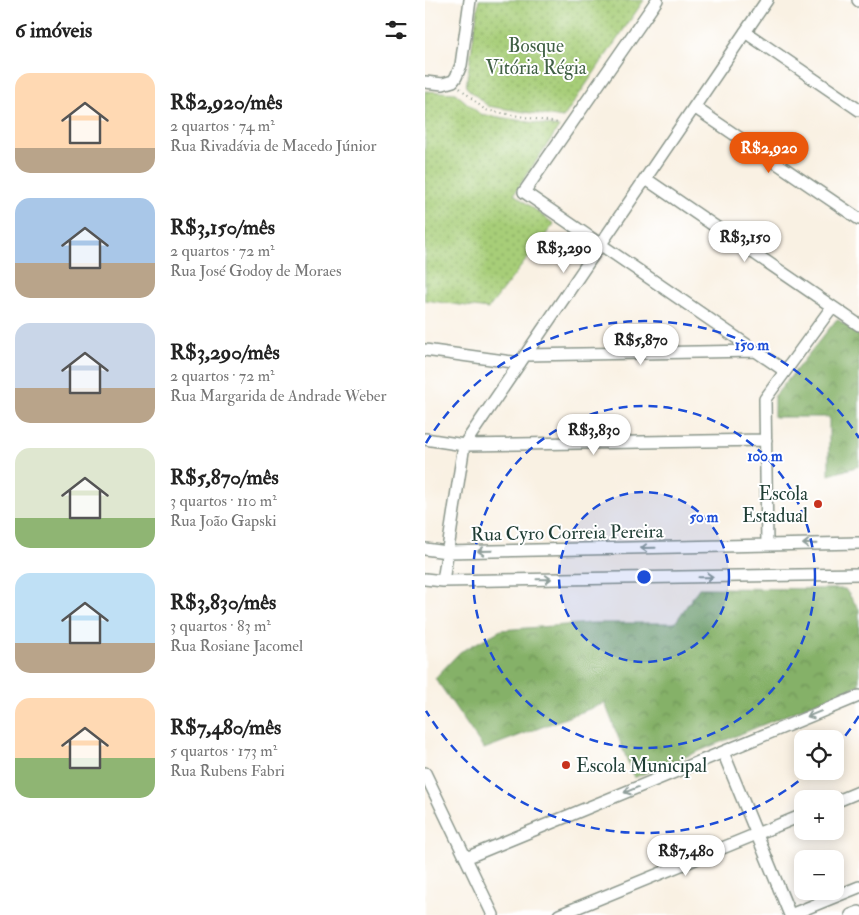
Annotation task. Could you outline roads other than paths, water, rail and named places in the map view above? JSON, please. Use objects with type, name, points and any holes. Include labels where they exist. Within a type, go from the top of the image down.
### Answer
[{"type":"street","points":[[425,82],[443,84],[453,81],[459,71],[470,0]]},
{"type":"street","points":[[657,0],[524,192],[785,371]]},
{"type":"street","points":[[443,581],[464,445],[767,0]]},
{"type":"street","points":[[745,32],[859,110]]},
{"type":"street","points":[[694,107],[859,219]]},
{"type":"street","points":[[646,179],[859,325]]},
{"type":"street","points":[[767,545],[765,398],[832,307]]},
{"type":"street","points":[[425,350],[523,359],[755,351]]},
{"type":"street","points":[[425,439],[464,445],[765,440]]},
{"type":"street","name":"Rua Cyro Correia Pereira","points":[[425,549],[447,552],[859,543]]},
{"type":"street","points":[[425,579],[443,581],[859,574]]},
{"type":"street","points":[[466,858],[859,696]]},
{"type":"street","points":[[723,752],[790,915],[859,887]]},
{"type":"street","points":[[425,772],[493,915]]},
{"type":"street","points":[[844,798],[859,792]]},
{"type":"street","points":[[559,915],[794,819]]},
{"type":"street","points":[[851,915],[859,912]]},
{"type":"place","name":"Escola Estadual","points":[[818,504]]},
{"type":"place","name":"Escola Municipal","points":[[566,765]]},
{"type":"park label","name":"Bosque Vitória Régia","points":[[536,56]]}]
